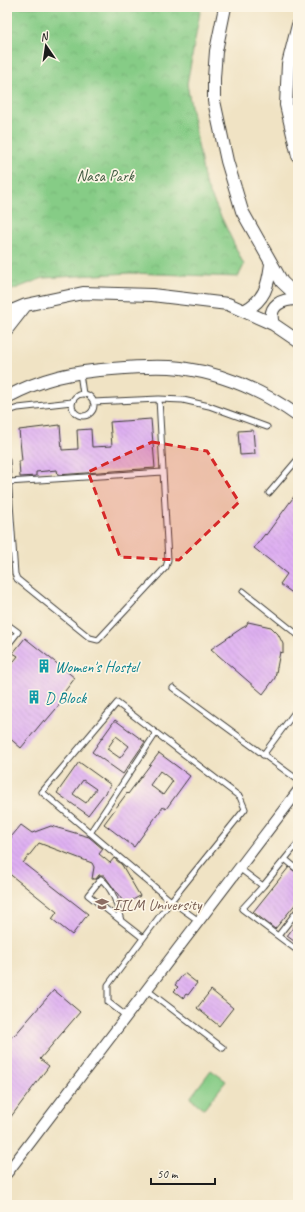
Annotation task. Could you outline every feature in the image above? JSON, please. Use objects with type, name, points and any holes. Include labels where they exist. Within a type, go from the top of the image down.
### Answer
[{"type":"street","points":[[225,7],[216,51],[214,101],[227,161],[242,211],[282,282],[298,298]]},
{"type":"street","points":[[298,25],[288,64],[286,105],[298,156]]},
{"type":"street","points":[[244,311],[254,306],[267,289],[271,264]]},
{"type":"street","points":[[7,313],[26,306],[83,293],[152,295],[228,304],[273,324],[298,341]]},
{"type":"street","points":[[273,324],[271,319],[272,314],[277,304],[282,301],[298,298]]},
{"type":"street","points":[[7,329],[26,306]]},
{"type":"street","points":[[7,397],[38,382],[65,374],[138,367],[180,368],[211,374],[241,383],[278,401],[298,416]]},
{"type":"street","points":[[7,1173],[298,791]]},
{"type":"lane","points":[[80,372],[83,394]]},
{"type":"lane","points":[[83,394],[90,396],[94,406],[91,412],[81,415],[75,412],[72,402],[76,396],[83,394]]},
{"type":"lane","points":[[93,402],[159,399],[183,400],[209,406],[267,427]]},
{"type":"lane","points":[[7,461],[15,574],[90,638],[98,640],[166,567],[168,560],[159,399]]},
{"type":"lane","points":[[7,414],[18,408],[72,402]]},
{"type":"lane","points":[[269,493],[298,459]]},
{"type":"lane","points":[[8,482],[163,472]]},
{"type":"lane","points":[[243,591],[298,635]]},
{"type":"lane","points":[[7,624],[18,632],[7,646]]},
{"type":"lane","points":[[173,688],[298,780]]},
{"type":"lane","points":[[126,1016],[108,1002],[108,985],[171,901],[245,809],[240,797],[118,702],[42,792],[171,901],[199,921]]},
{"type":"lane","points":[[263,755],[298,708]]},
{"type":"lane","points":[[90,833],[156,733]]},
{"type":"lane","points":[[298,843],[242,909],[298,951]]},
{"type":"lane","points":[[285,859],[298,870]]},
{"type":"lane","points":[[239,868],[263,886]]},
{"type":"lane","points":[[121,921],[113,893],[107,884],[101,879],[88,895],[121,921],[143,938]]},
{"type":"lane","points":[[278,936],[298,910]]},
{"type":"lane","points":[[147,990],[223,1048]]},
{"type":"highlighted area","points":[[152,442],[207,451],[239,502],[179,560],[120,557],[88,472]]},
{"type":"green space","name":"Nasa Park","points":[[7,7],[201,7],[187,84],[205,183],[244,265],[238,277],[130,273],[43,278],[7,292]]},
{"type":"green space","points":[[211,1070],[226,1081],[204,1109],[190,1098]]},
{"type":"building","points":[[151,419],[155,468],[58,475],[57,470],[36,472],[36,476],[20,477],[19,461],[22,461],[19,430],[60,425],[62,450],[78,449],[77,430],[91,429],[92,447],[112,446],[110,422]]},
{"type":"building","points":[[253,430],[255,454],[240,455],[238,431]]},
{"type":"building","points":[[298,491],[298,597],[280,584],[287,574],[254,548],[265,534],[266,535]]},
{"type":"building","points":[[248,622],[271,627],[278,634],[283,644],[283,653],[280,652],[275,678],[263,694],[211,649],[246,626]]},
{"type":"building","points":[[25,638],[75,678],[58,700],[61,703],[45,722],[44,720],[21,748],[7,736],[7,670],[18,656],[13,653]]},
{"type":"building","points":[[115,720],[145,742],[123,774],[92,752]],"holes":[[[116,736],[129,746],[120,758],[107,749]]]},
{"type":"building","points":[[159,753],[190,776],[166,809],[163,807],[134,847],[104,824],[127,793],[128,794]],"holes":[[[160,771],[173,781],[163,795],[150,785]]]},
{"type":"building","points":[[79,762],[111,785],[88,815],[57,793]],"holes":[[[83,780],[96,789],[86,803],[73,794]]]},
{"type":"building","points":[[21,825],[32,833],[51,826],[89,837],[103,849],[99,854],[110,863],[114,858],[122,865],[140,896],[125,904],[104,875],[99,875],[96,879],[92,879],[94,867],[92,863],[39,843],[23,863],[88,914],[72,935],[52,919],[57,912],[7,872],[7,842]]},
{"type":"building","points":[[289,867],[298,874],[298,901],[275,929],[253,912]]},
{"type":"building","points":[[298,921],[298,944],[287,936]]},
{"type":"building","points":[[184,973],[197,983],[188,995],[186,994],[183,998],[174,991],[178,987],[175,985]]},
{"type":"building","points":[[54,990],[80,1012],[40,1059],[49,1066],[7,1122],[7,1075],[11,1071],[7,1067],[7,1042]]},
{"type":"building","points":[[211,990],[233,1008],[219,1026],[197,1008]]},
{"type":"place","name":"Women's Hostel","points":[[44,666]]},
{"type":"place","name":"D Block","points":[[34,697]]},
{"type":"place","name":"IILM University","points":[[102,904]]}]
